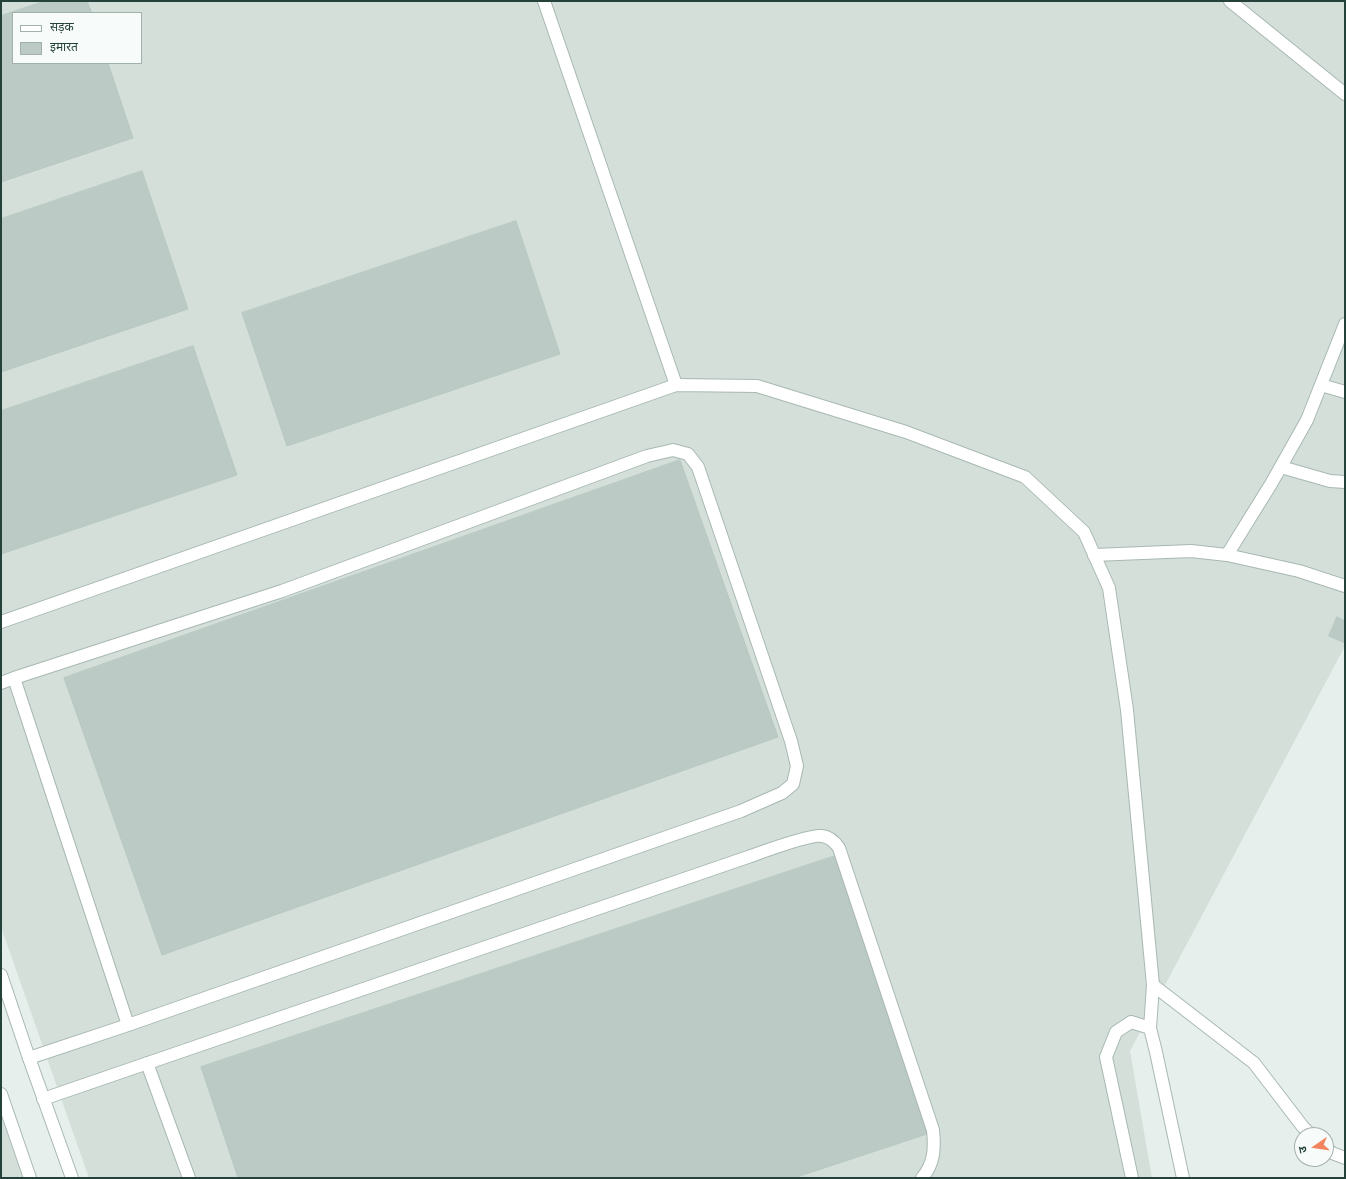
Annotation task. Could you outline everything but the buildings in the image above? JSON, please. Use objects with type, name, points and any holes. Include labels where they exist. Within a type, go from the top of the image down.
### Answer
[{"type":"street","points":[[544,1],[676,385]]},
{"type":"street","points":[[1230,1],[1345,94]]},
{"type":"street","points":[[1227,554],[1281,467],[1307,420],[1345,324]]},
{"type":"street","points":[[1,622],[676,385],[757,386],[906,432],[1025,477],[1084,532],[1109,588],[1127,710],[1153,985],[1150,1028],[1183,1178]]},
{"type":"street","points":[[1321,385],[1345,392]]},
{"type":"street","points":[[1,683],[282,591],[647,456],[673,450],[688,454],[698,467],[791,741],[797,766],[793,784],[782,793],[741,811],[128,1025],[29,1058]]},
{"type":"street","points":[[1281,467],[1330,481],[1345,482]]},
{"type":"street","points":[[1094,555],[1191,551],[1227,554],[1299,571],[1345,586]]},
{"type":"street","points":[[14,678],[128,1025]]},
{"type":"street","points":[[43,1099],[748,857],[804,839],[821,836],[833,840],[840,848],[933,1130],[935,1144],[933,1159],[922,1178]]},
{"type":"street","points":[[1,975],[43,1099],[72,1178]]},
{"type":"street","points":[[1153,985],[1254,1063],[1303,1127]]},
{"type":"street","points":[[1132,1178],[1106,1057],[1116,1032],[1131,1022],[1150,1028]]},
{"type":"street","points":[[147,1063],[190,1178]]},
{"type":"street","points":[[1,1094],[30,1178]]},
{"type":"street","points":[[1334,1154],[1345,1158]]},
{"type":"shaded area","points":[[1,1],[1345,1],[1345,646],[1130,1051],[1152,1178],[89,1178],[1,927]]},
{"type":"shaded area","points":[[1,1115],[23,1178],[1,1178]]}]
